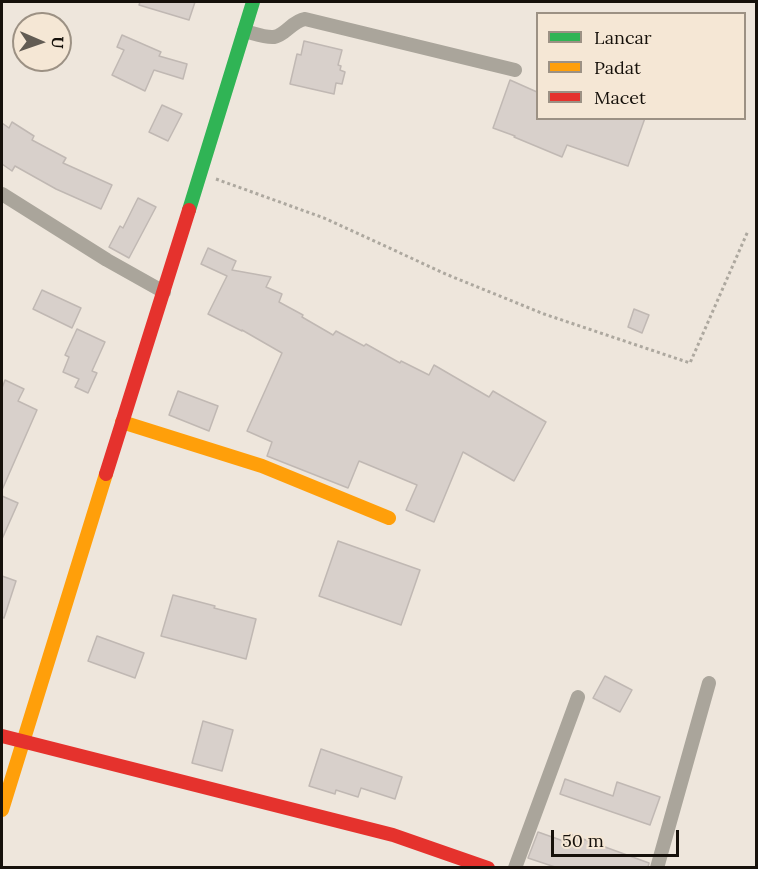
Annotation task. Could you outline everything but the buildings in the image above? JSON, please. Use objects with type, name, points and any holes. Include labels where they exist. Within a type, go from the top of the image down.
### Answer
[{"type":"street","points":[[2,810],[253,2]]},
{"type":"street","points":[[244,31],[271,37],[278,36],[298,20],[305,19],[515,70]]},
{"type":"street","points":[[2,194],[107,260],[164,292]]},
{"type":"street","points":[[122,422],[262,466],[389,518]]},
{"type":"street","points":[[657,867],[709,683]]},
{"type":"street","points":[[515,867],[578,697]]},
{"type":"street","points":[[2,736],[393,835],[488,867]]},
{"type":"path","points":[[201,173],[324,218],[448,275],[544,314],[690,363],[748,231]]},
{"type":"traffic: fast","points":[[189,210],[253,2]]},
{"type":"traffic: slow","points":[[122,422],[262,466],[389,518]]},
{"type":"traffic: slow","points":[[2,810],[106,474]]},
{"type":"traffic: jam","points":[[106,474],[189,210]]},
{"type":"traffic: jam","points":[[2,736],[393,835],[488,868]]}]
